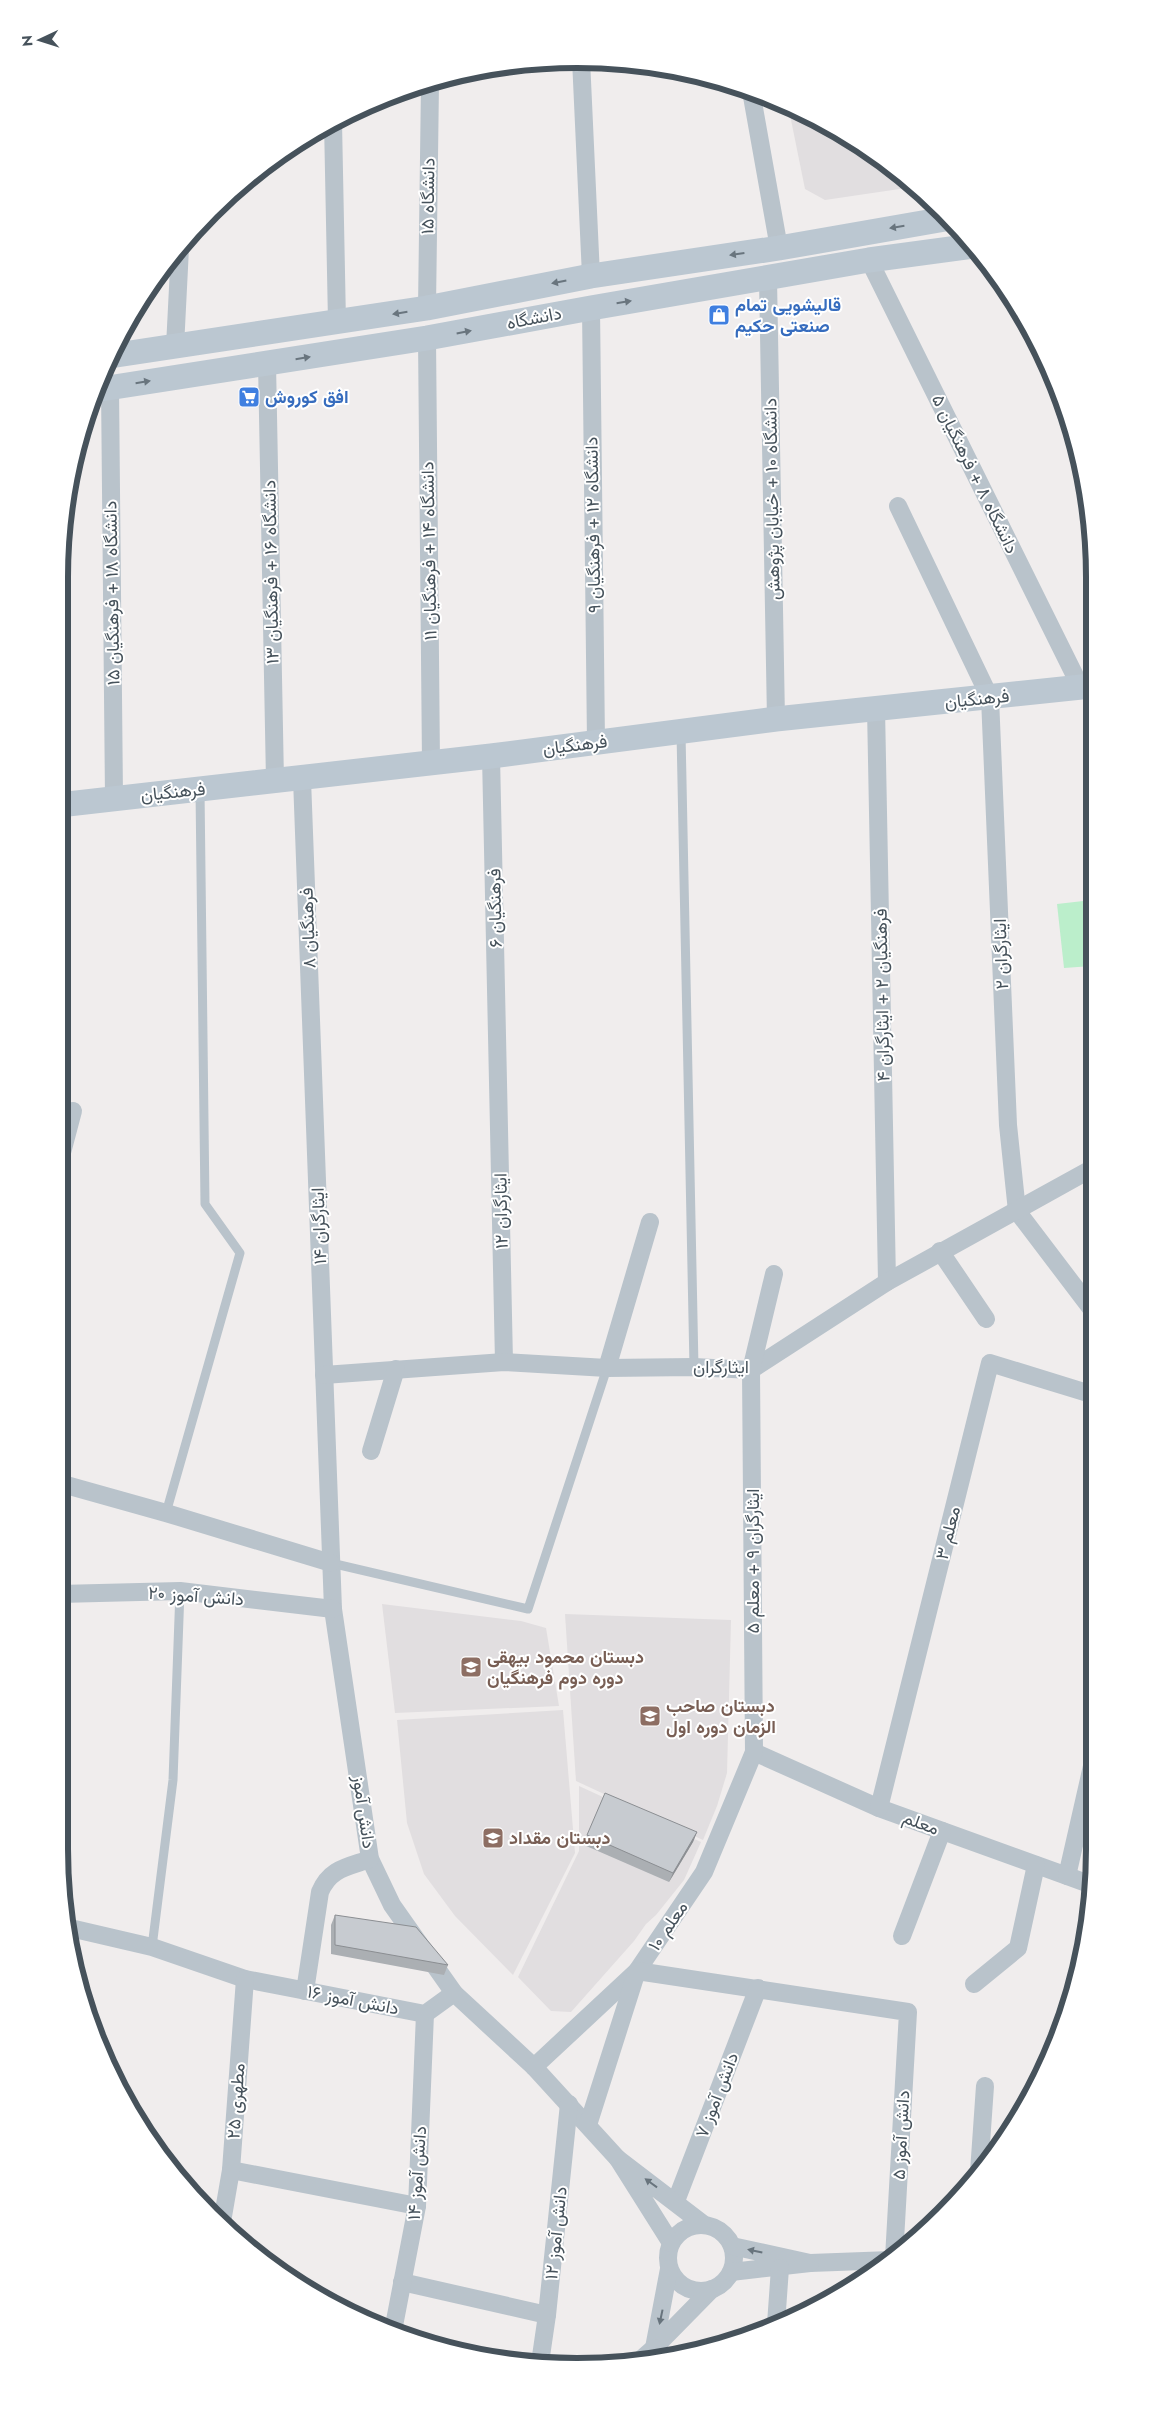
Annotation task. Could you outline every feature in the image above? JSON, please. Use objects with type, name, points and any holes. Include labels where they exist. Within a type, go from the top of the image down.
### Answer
[{"type":"main road","name":"دانشگاه","points":[[119,355],[226,340],[426,308],[591,276],[779,248],[939,219]]},
{"type":"main road","name":"دانشگاه","points":[[104,389],[427,338],[591,308],[768,279],[961,243]]},
{"type":"main road","points":[[226,340],[227,369]]},
{"type":"main road","name":"فرهنگیان","points":[[68,804],[302,779],[681,733],[776,719],[1086,687]]},
{"type":"street","points":[[581,68],[591,276]]},
{"type":"street","name":"دانشگاه ۱۵","points":[[426,308],[430,90]]},
{"type":"street","points":[[752,99],[779,248]]},
{"type":"street","points":[[334,130],[337,322]]},
{"type":"street","points":[[175,347],[179,259]]},
{"type":"street","name":"دانشگاه ۸ + فرهنگیان ۵","points":[[869,260],[1086,687]]},
{"type":"street","name":"دانشگاه ۱۰ + خیابان پژوهش","points":[[768,279],[776,719]]},
{"type":"street","name":"دانشگاه ۱۲ + فرهنگیان ۹","points":[[591,308],[596,742]]},
{"type":"street","name":"دانشگاه ۱۴ + فرهنگیان ۱۱","points":[[427,338],[431,763]]},
{"type":"street","name":"دانشگاه ۱۶ + فرهنگیان ۱۳","points":[[267,363],[275,781]]},
{"type":"street","name":"دانشگاه ۱۸ + فرهنگیان ۱۵","points":[[102,393],[114,798]]},
{"type":"street","points":[[898,506],[990,698]]},
{"type":"street","name":"ایثارگران ۲","points":[[990,698],[1008,1125],[1017,1210]]},
{"type":"street","name":"فرهنگیان ۲ + ایثارگران ۴","points":[[876,708],[887,1282]]},
{"type":"street","name":"فرهنگیان ۶","points":[[491,756],[498,1060]]},
{"type":"street","name":"فرهنگیان ۸","points":[[302,779],[313,1076]]},
{"type":"street","name":"ایثارگران ۱۲","points":[[498,1060],[504,1362]]},
{"type":"street","name":"ایثارگران ۱۴","points":[[313,1076],[324,1375]]},
{"type":"street","points":[[68,1130],[73,1111]]},
{"type":"street","name":"ایثارگران","points":[[324,1375],[504,1362],[607,1368],[694,1367],[752,1370],[887,1282],[1086,1172]]},
{"type":"street","points":[[1017,1210],[1086,1301]]},
{"type":"street","points":[[607,1368],[650,1222]]},
{"type":"street","points":[[940,1251],[986,1319]]},
{"type":"street","name":"ایثارگران ۹ + معلم ۵","points":[[754,1752],[752,1370],[774,1274]]},
{"type":"street","name":"معلم ۳","points":[[879,1808],[990,1363],[1086,1393]]},
{"type":"street","points":[[371,1451],[396,1369]]},
{"type":"street","name":"دانش آموز","points":[[324,1375],[332,1609],[370,1859],[392,1905],[454,1993],[534,2067],[618,2159]]},
{"type":"street","points":[[68,1486],[331,1563]]},
{"type":"street","name":"دانش آموز ۲۰","points":[[68,1594],[180,1591],[332,1609]]},
{"type":"street","name":"معلم","points":[[754,1752],[879,1808],[1085,1882]]},
{"type":"street","name":"معلم ۱۰","points":[[534,2067],[638,1971],[704,1872],[754,1752]]},
{"type":"street","points":[[1067,1876],[1086,1793]]},
{"type":"street","points":[[902,1936],[942,1831]]},
{"type":"street","points":[[305,1990],[320,1892],[326,1878],[338,1870],[370,1859]]},
{"type":"street","points":[[974,1984],[1018,1948],[1036,1865]]},
{"type":"street","name":"دانش آموز ۱۶","points":[[74,1929],[152,1947],[245,1979],[425,2014]]},
{"type":"street","points":[[588,2125],[638,1971],[758,1988]]},
{"type":"street","name":"مطهری ۲۵","points":[[223,2214],[231,2170],[245,1979]]},
{"type":"street","name":"دانش آموز ۵","points":[[758,1988],[908,2012],[894,2247]]},
{"type":"street","name":"دانش آموز ۷","points":[[676,2201],[758,1988]]},
{"type":"street","points":[[425,2014],[454,1993]]},
{"type":"street","name":"دانش آموز ۱۴","points":[[394,2323],[418,2206],[425,2014]]},
{"type":"street","points":[[980,2159],[985,2086]]},
{"type":"street","name":"دانش آموز ۱۲","points":[[541,2356],[569,2104]]},
{"type":"street","points":[[618,2159],[676,2201],[703,2224],[721,2231],[732,2246],[734,2255],[731,2272],[720,2285],[712,2289],[649,2352]]},
{"type":"street","points":[[618,2159],[671,2243]]},
{"type":"street","points":[[231,2170],[418,2206]]},
{"type":"street","points":[[654,2348],[669,2268],[668,2251],[671,2243],[684,2229],[703,2224]]},
{"type":"street","points":[[732,2246],[810,2263]]},
{"type":"street","points":[[731,2272],[780,2268],[810,2263],[876,2260]]},
{"type":"street","points":[[669,2268],[682,2285],[696,2290],[712,2289]]},
{"type":"street","points":[[777,2317],[780,2268]]},
{"type":"street","points":[[402,2282],[547,2315]]},
{"type":"lane","points":[[681,733],[694,1367]]},
{"type":"lane","points":[[166,1513],[240,1253],[205,1204],[200,790]]},
{"type":"lane","points":[[331,1563],[528,1608],[607,1368]]},
{"type":"lane","points":[[152,1947],[173,1780],[180,1591]]},
{"type":"shaded area","points":[[790,114],[860,153],[906,188],[825,200],[805,189]]},
{"type":"shaded area","name":"دبستان محمود بیهقی دوره دوم فرهنگیان","points":[[382,1604],[521,1621],[546,1628],[559,1706],[395,1713]]},
{"type":"shaded area","name":"دبستان صاحب الزمان دوره اول","points":[[565,1614],[731,1620],[727,1773],[717,1806],[703,1840],[576,1781]]},
{"type":"shaded area","name":"دبستان مقداد","points":[[563,1710],[575,1853],[513,1975],[455,1916],[424,1874],[407,1823],[397,1720]]},
{"type":"shaded area","points":[[579,1786],[701,1842],[684,1880],[634,1941],[571,2012],[551,2011],[518,1977],[579,1851]]},
{"type":"green space","points":[[1086,901],[1086,966],[1064,968],[1057,904]]},
{"type":"building","points":[[605,1793],[697,1832],[673,1873],[587,1835]]},
{"type":"building","points":[[335,1915],[416,1927],[448,1965],[335,1945]]},
{"type":"place","name":"قالیشویی تمام صنعتی حکیم","points":[[719,315]]},
{"type":"place","name":"افق کوروش","points":[[249,397]]},
{"type":"place","name":"دبستان محمود بیهقی دوره دوم فرهنگیان","points":[[471,1667]]},
{"type":"place","name":"دبستان صاحب الزمان دوره اول","points":[[650,1716]]},
{"type":"place","name":"دبستان مقداد","points":[[493,1838]]}]
